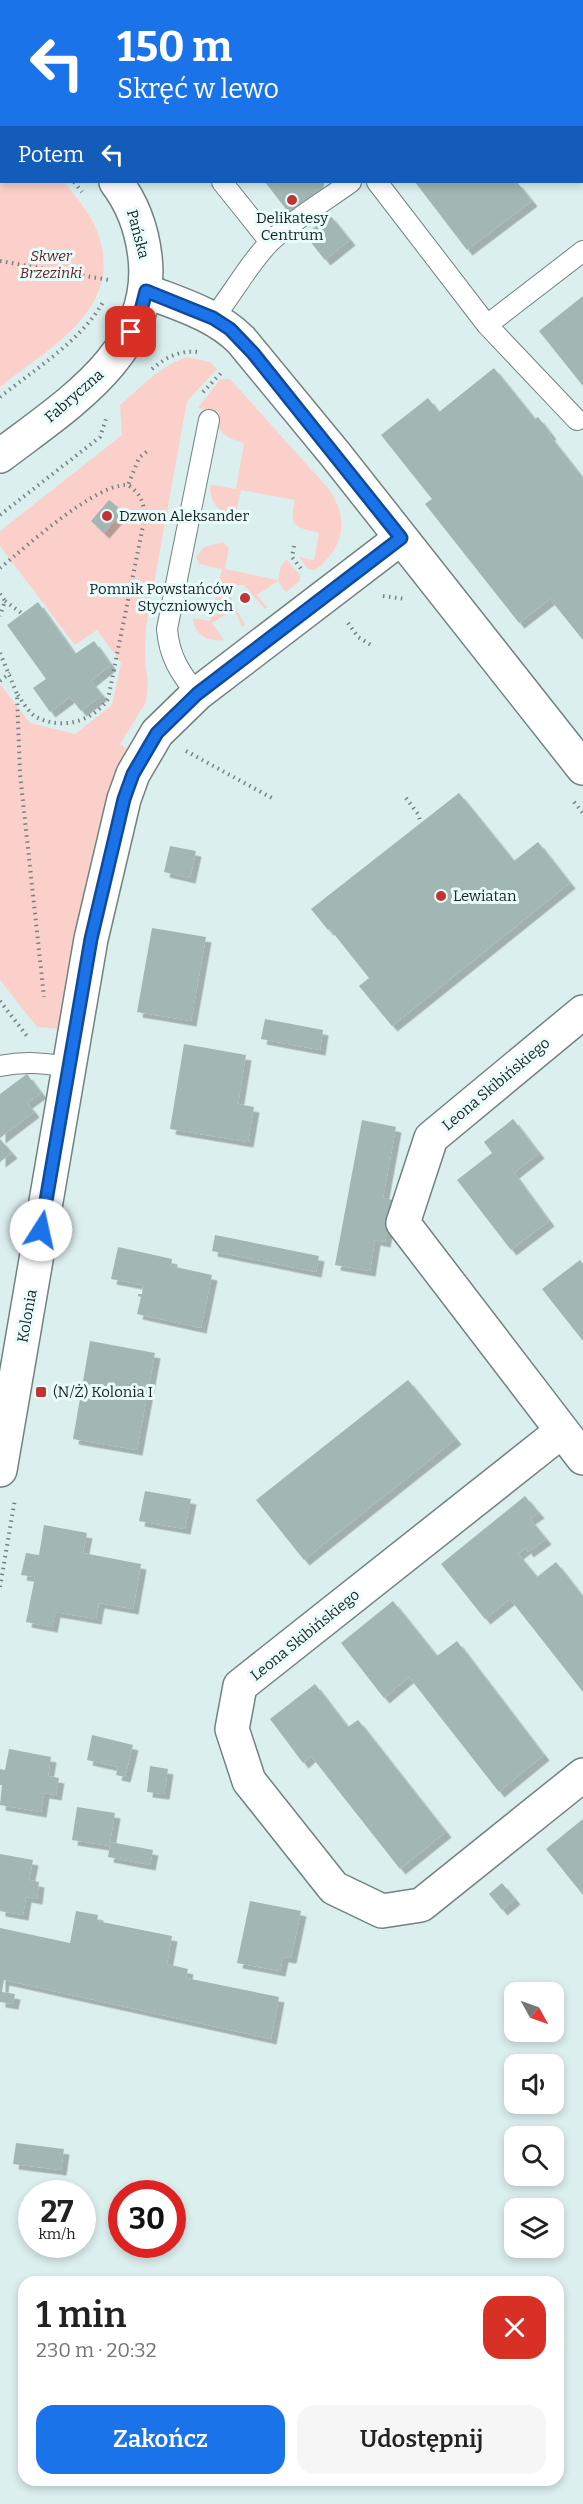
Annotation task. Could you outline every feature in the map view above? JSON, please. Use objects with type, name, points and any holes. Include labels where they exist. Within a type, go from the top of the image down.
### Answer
[{"type":"street","name":"Pańska","points":[[117,183],[131,208],[144,244],[146,291]]},
{"type":"street","points":[[146,291],[213,318],[230,329],[253,353],[401,538],[576,782]]},
{"type":"street","name":"Fabryczna","points":[[0,456],[81,393],[105,370],[123,347],[139,318],[146,291]]},
{"type":"street","name":"Kolonia","points":[[0,1470],[5,1406],[91,939],[124,799],[133,774],[157,733],[197,694],[401,538]]},
{"type":"street","name":"Leona Skibińskiego","points":[[583,1012],[431,1138],[403,1223],[583,1458]]},
{"type":"street","name":"Leona Skibińskiego","points":[[562,1431],[240,1686],[232,1729],[249,1781],[334,1888],[381,1911],[421,1905],[583,1775]]},
{"type":"lane","points":[[223,183],[270,242]]},
{"type":"lane","points":[[213,318],[234,292],[249,266],[270,242],[350,183]]},
{"type":"lane","points":[[378,183],[487,325],[581,422]]},
{"type":"lane","points":[[487,325],[583,250]]},
{"type":"lane","points":[[197,694],[174,661],[168,643],[167,629],[209,420]]},
{"type":"lane","points":[[0,1066],[28,1062],[69,1067]]},
{"type":"path","points":[[0,261],[109,280]]},
{"type":"path","points":[[107,288],[110,272]]},
{"type":"path","points":[[0,397],[72,339],[89,322],[103,303],[105,296]]},
{"type":"path","points":[[145,374],[161,361],[184,351],[204,354]]},
{"type":"path","points":[[220,364],[225,369]]},
{"type":"path","points":[[0,515],[100,437],[109,409]]},
{"type":"path","points":[[128,485],[139,458],[150,449]]},
{"type":"path","points":[[0,568],[96,494],[119,484],[128,485],[138,492],[143,501],[145,516],[108,699],[99,712],[84,720],[58,723],[34,716],[17,694]]},
{"type":"path","points":[[294,546],[291,557],[304,573]]},
{"type":"path","points":[[0,594],[5,602],[23,614]]},
{"type":"path","points":[[379,596],[408,600]]},
{"type":"path","points":[[0,616],[5,602]]},
{"type":"path","points":[[342,615],[358,637],[371,645]]},
{"type":"path","points":[[0,653],[17,694],[20,774],[45,1005]]},
{"type":"path","points":[[0,681],[10,673]]},
{"type":"path","points":[[178,747],[272,798]]},
{"type":"path","points":[[576,782],[583,813]]},
{"type":"path","points":[[406,798],[418,814],[421,823]]},
{"type":"green space","name":"Skwer Brzezinki","points":[[0,183],[65,183],[82,205],[97,231],[103,258],[102,282],[93,303],[61,340],[0,387]]},
{"type":"green space","points":[[187,357],[210,362],[217,369],[187,401],[146,628],[145,660],[148,683],[146,702],[120,744],[127,749],[109,789],[97,834],[74,935],[60,1029],[37,1027],[0,980],[0,684],[30,723],[75,734],[112,705],[121,663],[97,630],[75,645],[0,546],[0,531],[122,435],[120,405],[168,365]]},
{"type":"green space","points":[[220,379],[230,379],[327,487],[334,498],[339,510],[341,532],[333,552],[315,570],[308,569],[299,557],[314,560],[319,533],[295,525],[293,516],[295,500],[241,490],[236,511],[230,515],[218,508],[213,501],[210,492],[212,485],[236,489],[244,443],[223,434],[219,425],[219,412],[198,408]]},
{"type":"green space","points":[[223,542],[229,548],[225,569],[278,580],[281,566],[286,559],[300,575],[300,581],[286,592],[278,581],[257,595],[267,607],[265,609],[244,585],[236,586],[232,589],[232,600],[245,625],[242,627],[234,609],[212,623],[224,640],[213,640],[199,633],[193,618],[210,621],[222,569],[199,564],[196,557],[204,547]]},
{"type":"building","name":"Delikatesy Centrum","points":[[266,183],[324,183],[324,186],[289,213]]},
{"type":"building","points":[[416,183],[518,183],[532,201],[467,250]]},
{"type":"building","points":[[330,215],[350,240],[325,260],[305,235]]},
{"type":"building","points":[[583,296],[583,386],[539,331]]},
{"type":"building","points":[[494,368],[535,419],[538,417],[551,434],[549,435],[583,478],[583,640],[550,599],[519,623],[425,504],[432,499],[381,435],[428,398],[439,412]]},
{"type":"building","name":"Dzwon Aleksander","points":[[109,500],[123,511],[104,533],[91,521]]},
{"type":"building","points":[[38,602],[75,654],[94,641],[111,665],[91,681],[102,695],[81,711],[70,697],[50,712],[33,688],[46,679],[7,625]]},
{"type":"building","name":"Lewiatan","points":[[459,793],[514,861],[538,842],[570,883],[392,1026],[359,986],[369,978],[311,909]]},
{"type":"building","points":[[170,846],[196,851],[190,878],[164,872]]},
{"type":"building","points":[[152,928],[206,937],[191,1021],[137,1012]]},
{"type":"building","points":[[265,1019],[323,1030],[320,1050],[261,1039]]},
{"type":"building","points":[[184,1044],[246,1055],[238,1104],[254,1107],[248,1142],[170,1129]]},
{"type":"building","points":[[27,1074],[41,1093],[27,1103],[34,1112],[0,1138],[0,1094]]},
{"type":"building","points":[[513,1119],[539,1153],[514,1173],[549,1221],[511,1250],[457,1180],[492,1153],[484,1142]]},
{"type":"building","points":[[362,1120],[396,1127],[383,1198],[393,1200],[385,1242],[375,1240],[370,1271],[335,1265]]},
{"type":"building","points":[[0,1139],[12,1153],[0,1162]]},
{"type":"building","points":[[215,1235],[319,1256],[316,1272],[212,1251]]},
{"type":"building","points":[[118,1247],[172,1259],[171,1266],[212,1275],[201,1328],[137,1314],[141,1297],[138,1294],[142,1294],[143,1285],[111,1279]]},
{"type":"building","points":[[580,1260],[583,1264],[583,1341],[542,1289]]},
{"type":"building","points":[[90,1341],[155,1353],[137,1450],[73,1439]]},
{"type":"building","points":[[408,1380],[456,1439],[304,1560],[256,1500]]},
{"type":"building","points":[[145,1491],[191,1499],[185,1529],[139,1521]]},
{"type":"building","points":[[525,1496],[539,1513],[530,1519],[546,1539],[528,1552],[526,1548],[518,1554],[537,1577],[556,1562],[583,1597],[583,1692],[510,1599],[485,1619],[441,1564]]},
{"type":"building","points":[[44,1525],[87,1533],[83,1553],[141,1564],[133,1609],[99,1603],[96,1619],[55,1612],[52,1627],[26,1622],[35,1577],[21,1575],[26,1553],[39,1555]]},
{"type":"building","points":[[393,1601],[437,1656],[457,1641],[544,1755],[499,1792],[409,1677],[384,1698],[341,1643]]},
{"type":"building","points":[[315,1684],[348,1727],[358,1720],[446,1832],[400,1869],[311,1756],[303,1763],[270,1719]]},
{"type":"building","points":[[92,1735],[133,1745],[125,1777],[116,1775],[118,1767],[87,1760]]},
{"type":"building","points":[[9,1749],[51,1757],[48,1776],[59,1778],[56,1795],[44,1793],[41,1812],[0,1805],[2,1785],[0,1785],[0,1769],[5,1770]]},
{"type":"building","points":[[150,1766],[168,1769],[164,1794],[147,1792]]},
{"type":"building","points":[[77,1807],[115,1813],[110,1842],[153,1850],[150,1865],[108,1857],[110,1846],[72,1840]]},
{"type":"building","points":[[583,1819],[583,1895],[546,1849]]},
{"type":"building","points":[[0,1854],[33,1860],[29,1880],[39,1882],[37,1899],[26,1897],[23,1915],[0,1911]]},
{"type":"building","points":[[502,1883],[515,1899],[502,1910],[489,1894]]},
{"type":"building","points":[[250,1901],[301,1911],[291,1958],[283,1957],[280,1971],[237,1963]]},
{"type":"building","points":[[76,1911],[98,1915],[97,1921],[172,1936],[167,1964],[188,1969],[186,1978],[279,1997],[271,2039],[4,1980],[2,1992],[15,1994],[13,2004],[0,2002],[0,1928],[70,1943]]},
{"type":"building","points":[[16,2143],[64,2149],[61,2170],[13,2164]]},
{"type":"place","name":"Delikatesy Centrum","points":[[292,200]]},
{"type":"place","name":"Dzwon Aleksander","points":[[107,516]]},
{"type":"place","name":"Pomnik Powstańców Styczniowych","points":[[245,598]]},
{"type":"place","name":"Lewiatan","points":[[441,896]]},
{"type":"place","name":"(N/Ż) Kolonia I","points":[[41,1392]]},
{"type":"route","points":[[41,1230],[91,939],[124,799],[133,774],[157,733],[197,694],[401,538],[253,353],[230,329],[213,318],[146,291],[139,318],[131,332]]}]
